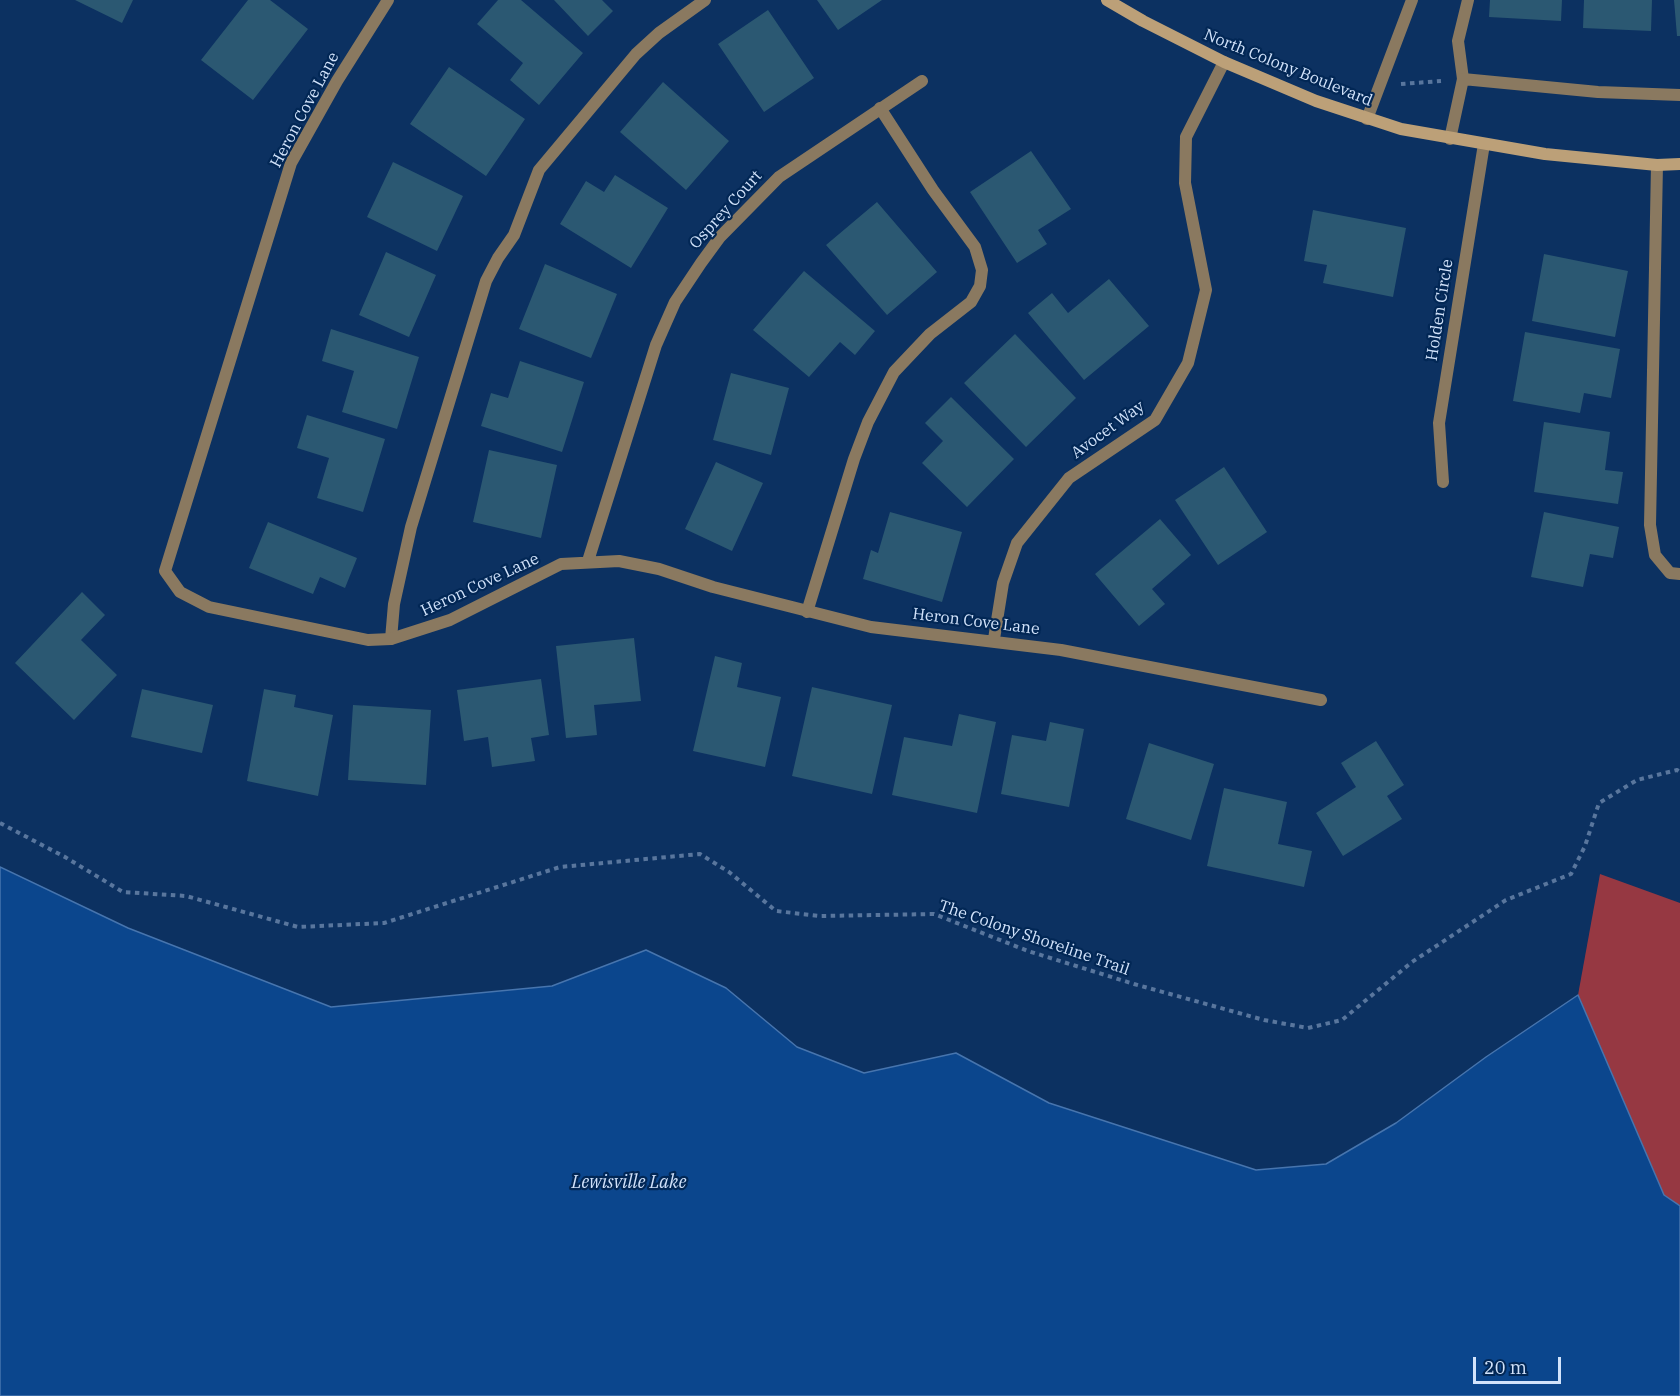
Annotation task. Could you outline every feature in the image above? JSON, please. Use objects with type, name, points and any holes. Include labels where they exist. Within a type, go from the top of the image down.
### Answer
[{"type":"main road","name":"North Colony Boulevard","points":[[1107,0],[1224,62],[1316,101],[1401,129],[1545,154],[1657,165],[1680,164]]},
{"type":"street","name":"Heron Cove Lane","points":[[388,0],[337,81],[291,163],[263,250],[222,396],[165,571],[180,592],[210,607],[368,640],[391,639],[450,620],[561,564],[619,561],[659,569],[713,587],[871,627],[993,639],[1061,650],[1321,700]]},
{"type":"street","points":[[391,639],[394,604],[411,527],[486,281],[514,235],[539,170],[636,54],[659,33],[705,0]]},
{"type":"street","points":[[1367,119],[1412,0]]},
{"type":"street","points":[[1450,139],[1463,79],[1458,41],[1468,0]]},
{"type":"street","name":"Avocet Way","points":[[993,639],[1003,583],[1017,543],[1069,478],[1155,420],[1188,363],[1206,290],[1185,183],[1186,137],[1224,62]]},
{"type":"street","points":[[1463,79],[1598,92],[1680,95]]},
{"type":"street","name":"Osprey Court","points":[[588,561],[656,345],[675,302],[720,237],[779,177],[922,81]]},
{"type":"street","points":[[807,612],[854,459],[868,422],[894,372],[930,334],[971,302],[980,286],[982,270],[975,247],[933,190],[880,108]]},
{"type":"street","name":"Holden Circle","points":[[1443,482],[1439,423],[1484,144]]},
{"type":"street","points":[[1657,165],[1650,525],[1655,555],[1670,573],[1680,574]]},
{"type":"path","points":[[1380,86],[1463,79]]},
{"type":"path","name":"The Colony Shoreline Trail","points":[[0,823],[65,857],[123,892],[186,896],[298,927],[384,923],[560,867],[700,854],[729,872],[776,911],[820,916],[934,914],[1028,951],[1124,981],[1264,1020],[1308,1028],[1342,1020],[1412,962],[1506,900],[1570,874],[1585,846],[1599,803],[1637,780],[1677,770],[1680,772]]},
{"type":"shaded area","points":[[1600,874],[1680,903],[1680,1206],[1664,1195],[1578,995]]},
{"type":"water","name":"Lewisville Lake","points":[[0,867],[128,928],[331,1007],[552,986],[646,950],[726,988],[797,1047],[864,1073],[956,1053],[1049,1103],[1256,1170],[1326,1164],[1396,1123],[1486,1057],[1578,995],[1664,1195],[1680,1206],[1680,1396],[0,1396]]},
{"type":"building","points":[[75,0],[133,0],[122,23]]},
{"type":"building","points":[[248,0],[270,0],[308,29],[253,100],[201,60]]},
{"type":"building","points":[[498,0],[521,0],[583,53],[539,105],[510,80],[523,63],[477,24]]},
{"type":"building","points":[[554,0],[602,0],[613,11],[588,36]]},
{"type":"building","points":[[817,0],[882,0],[838,30]]},
{"type":"building","points":[[1490,0],[1562,0],[1561,21],[1489,17]]},
{"type":"building","points":[[1584,0],[1652,0],[1651,31],[1583,28]]},
{"type":"building","points":[[1674,0],[1680,0],[1680,36],[1677,36]]},
{"type":"building","points":[[768,10],[814,78],[764,112],[718,44]]},
{"type":"building","points":[[449,67],[525,119],[486,176],[410,124]]},
{"type":"building","points":[[663,82],[729,141],[686,190],[620,132]]},
{"type":"building","points":[[1031,151],[1071,209],[1038,230],[1047,244],[1017,263],[970,192]]},
{"type":"building","points":[[393,162],[463,196],[437,251],[367,217]]},
{"type":"building","points":[[615,175],[668,208],[631,268],[560,224],[586,181],[604,192]]},
{"type":"building","points":[[877,202],[937,272],[887,315],[826,245]]},
{"type":"building","points":[[1313,210],[1406,228],[1393,297],[1323,283],[1327,265],[1304,261]]},
{"type":"building","points":[[386,252],[436,275],[409,337],[359,315]]},
{"type":"building","points":[[1544,254],[1628,271],[1615,337],[1532,321]]},
{"type":"building","points":[[545,264],[617,294],[591,358],[519,329]]},
{"type":"building","points":[[804,271],[875,331],[855,355],[840,342],[809,377],[753,330]]},
{"type":"building","points":[[1109,279],[1149,326],[1084,380],[1028,313],[1052,293],[1068,313]]},
{"type":"building","points":[[331,329],[419,357],[397,429],[342,412],[354,371],[322,361]]},
{"type":"building","points":[[1525,332],[1620,349],[1611,398],[1584,393],[1580,413],[1513,401]]},
{"type":"building","points":[[1015,334],[1076,398],[1026,447],[964,383]]},
{"type":"building","points":[[520,361],[584,382],[562,452],[481,426],[491,393],[508,398]]},
{"type":"building","points":[[731,373],[789,388],[771,455],[713,440]]},
{"type":"building","points":[[951,397],[1014,459],[967,507],[922,463],[943,441],[925,423]]},
{"type":"building","points":[[307,415],[385,439],[363,512],[317,498],[329,458],[297,448]]},
{"type":"building","points":[[1544,422],[1610,432],[1605,470],[1623,472],[1618,504],[1534,492]]},
{"type":"building","points":[[489,450],[557,465],[541,538],[473,522]]},
{"type":"building","points":[[716,462],[763,483],[732,551],[685,529]]},
{"type":"building","points":[[1224,467],[1267,532],[1218,565],[1175,500]]},
{"type":"building","points":[[890,512],[962,532],[942,602],[863,579],[871,550],[878,553]]},
{"type":"building","points":[[1544,512],[1619,527],[1613,558],[1590,554],[1583,587],[1531,577]]},
{"type":"building","points":[[1160,519],[1191,555],[1152,589],[1165,604],[1139,626],[1095,574]]},
{"type":"building","points":[[268,522],[357,558],[345,588],[320,577],[313,594],[249,568]]},
{"type":"building","points":[[82,592],[105,615],[81,640],[117,675],[74,720],[15,663]]},
{"type":"building","points":[[634,638],[641,701],[594,705],[597,735],[566,738],[556,646]]},
{"type":"building","points":[[715,656],[742,663],[737,687],[781,697],[765,767],[693,751]]},
{"type":"building","points":[[541,679],[549,735],[531,738],[535,761],[492,767],[488,737],[464,741],[457,690]]},
{"type":"building","points":[[812,687],[892,705],[872,794],[792,776]]},
{"type":"building","points":[[142,689],[213,705],[202,753],[131,737]]},
{"type":"building","points":[[264,689],[296,695],[294,707],[333,715],[318,796],[247,781]]},
{"type":"building","points":[[353,705],[431,710],[426,785],[348,780]]},
{"type":"building","points":[[959,714],[996,722],[977,813],[892,795],[904,737],[952,746]]},
{"type":"building","points":[[1050,722],[1084,729],[1069,807],[1001,794],[1012,735],[1046,741]]},
{"type":"building","points":[[1376,741],[1404,785],[1387,796],[1402,819],[1343,856],[1316,813],[1356,787],[1341,763]]},
{"type":"building","points":[[1149,743],[1214,764],[1191,840],[1126,819]]},
{"type":"building","points":[[1224,788],[1287,802],[1278,844],[1312,851],[1304,887],[1207,866]]}]
